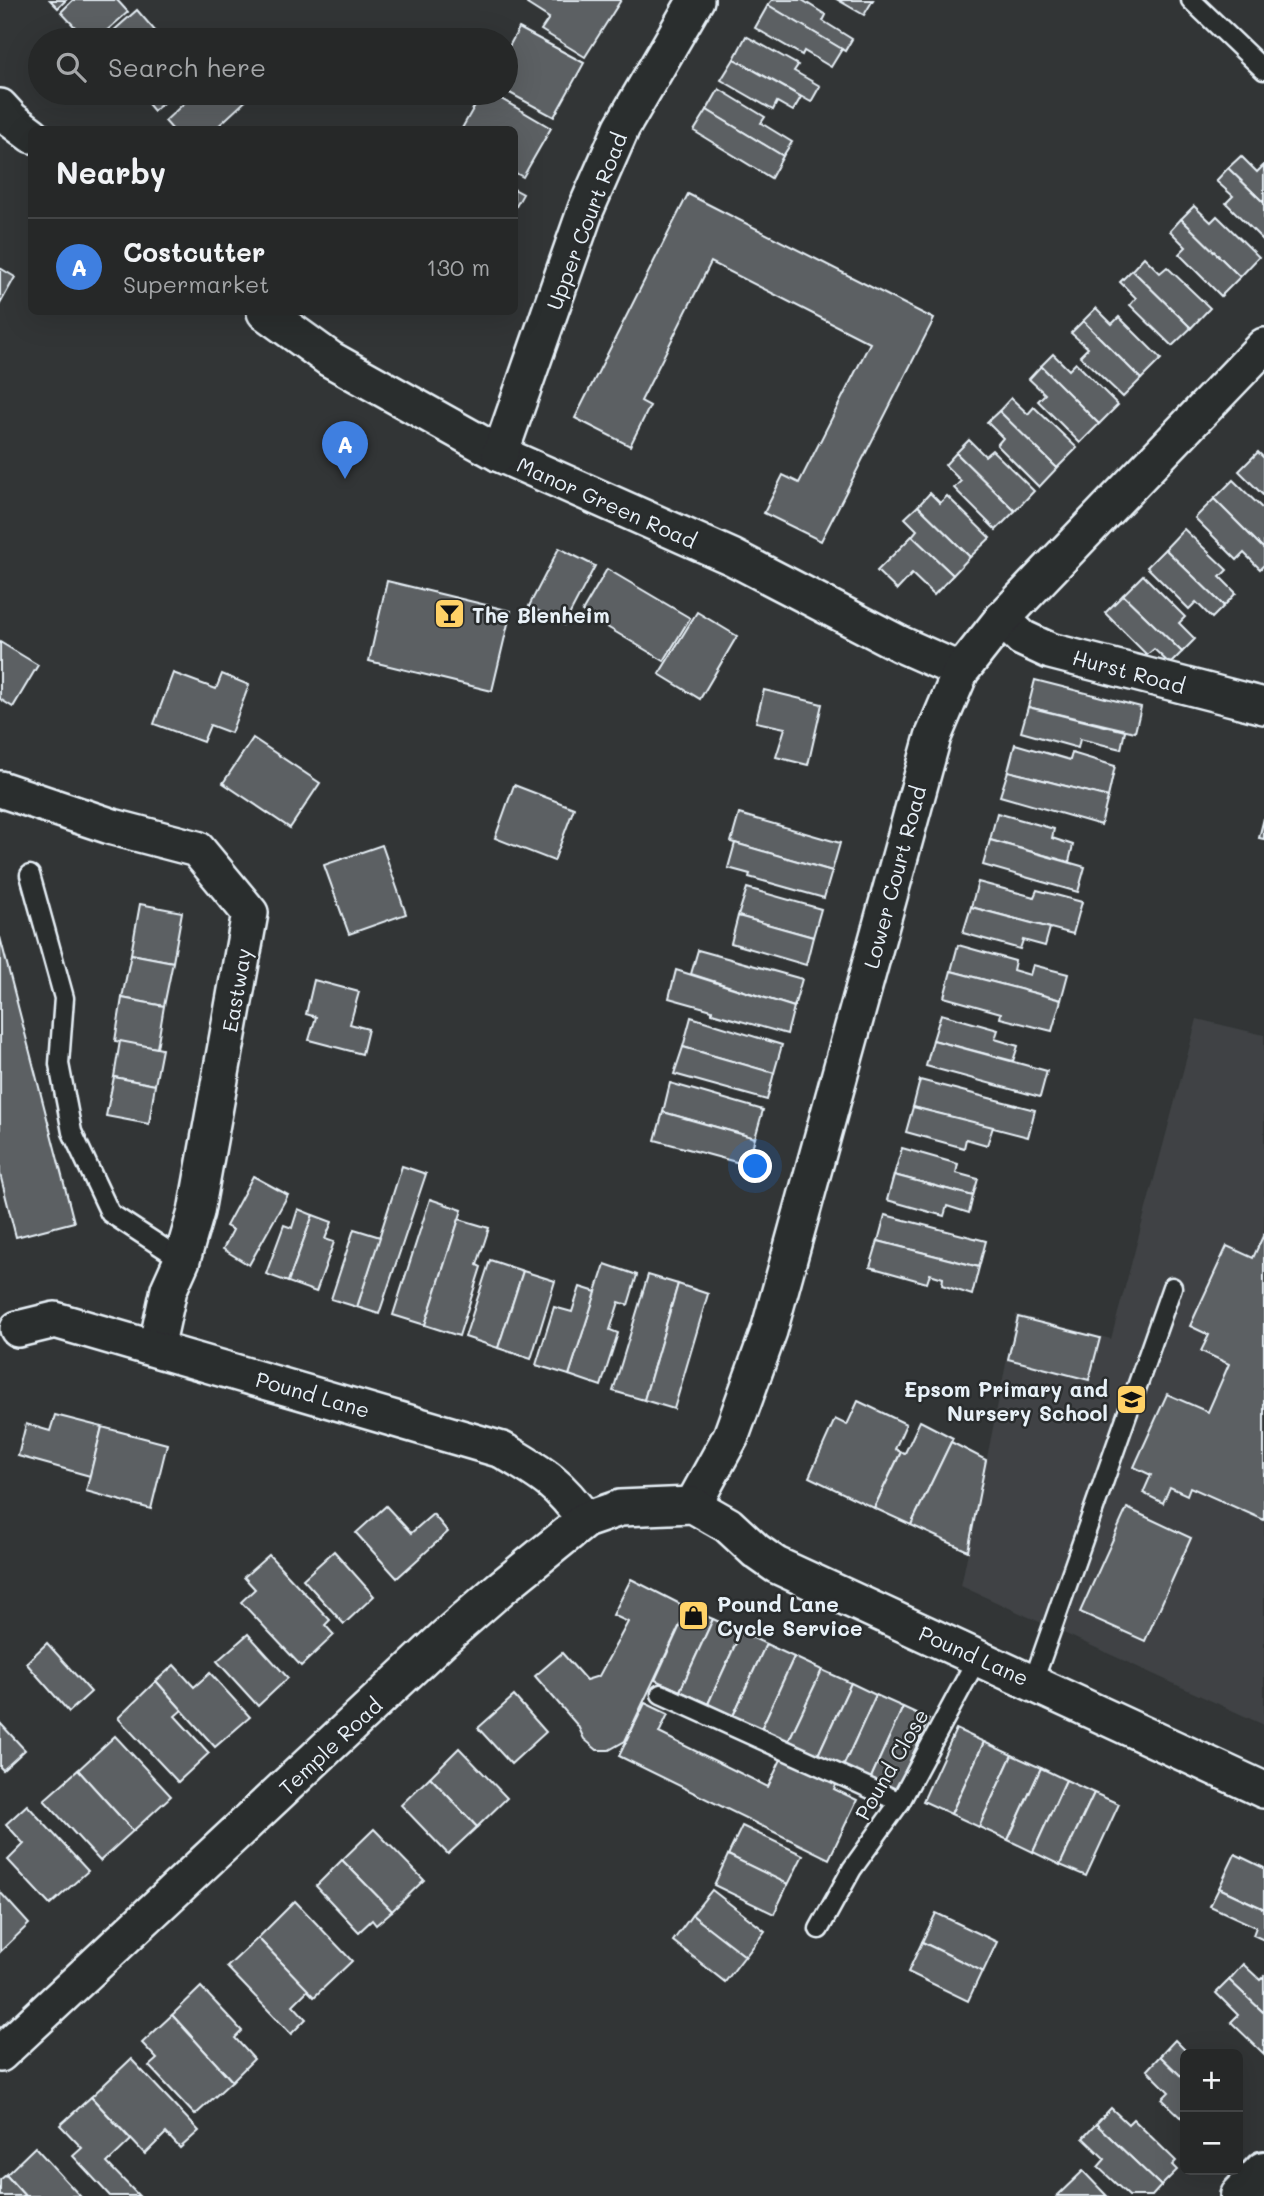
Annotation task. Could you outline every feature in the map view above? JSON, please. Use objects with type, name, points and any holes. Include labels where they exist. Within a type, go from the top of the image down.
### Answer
[{"type":"main road","points":[[1240,2196],[1264,2171]]},
{"type":"street","name":"Upper Court Road","points":[[500,454],[586,209],[601,174],[622,127],[696,0]]},
{"type":"street","points":[[0,107],[28,132]]},
{"type":"street","name":"Manor Green Road","points":[[269,315],[330,359],[500,454],[732,557],[888,638],[961,671]]},
{"type":"street","name":"Lower Court Road","points":[[693,1505],[731,1436],[769,1331],[933,737],[961,671],[1002,619],[1264,346]]},
{"type":"street","name":"Hurst Road","points":[[1002,619],[1022,638],[1051,651],[1264,706]]},
{"type":"street","name":"Eastway","points":[[0,789],[113,827],[197,849],[250,913],[196,1212],[182,1260],[169,1289],[156,1348]]},
{"type":"street","name":"Pound Lane","points":[[9,1331],[55,1320],[502,1450],[548,1477],[568,1495],[585,1520]]},
{"type":"street","name":"Temple Road","points":[[0,2054],[444,1639],[501,1588],[585,1520],[620,1507],[693,1505]]},
{"type":"street","name":"Pound Lane","points":[[693,1505],[728,1525],[776,1565],[1264,1790]]},
{"type":"lane","points":[[1191,0],[1264,70]]},
{"type":"lane","points":[[30,875],[64,998],[59,1064],[72,1132],[110,1213],[182,1260]]},
{"type":"lane","points":[[1033,1682],[1172,1287]]},
{"type":"lane","name":"Pound Close","points":[[819,1929],[852,1869],[900,1802],[978,1657]]},
{"type":"lane","points":[[661,1694],[900,1802]]},
{"type":"shaded area","name":"Epsom Primary and Nursery School","points":[[1197,1019],[1264,1035],[1264,1725],[961,1586],[1016,1314],[1111,1339]]},
{"type":"building","points":[[50,0],[66,0],[58,8]]},
{"type":"building","points":[[73,0],[117,0],[128,12],[110,28],[76,28],[61,12]]},
{"type":"building","points":[[529,0],[621,0],[585,57],[541,30],[549,18],[527,4]]},
{"type":"building","points":[[772,0],[802,0],[826,15],[823,21],[852,39],[845,51],[768,5]]},
{"type":"building","points":[[838,0],[873,0],[864,15]]},
{"type":"building","points":[[768,5],[842,49],[831,67],[804,51],[802,55],[755,28]]},
{"type":"building","points":[[137,10],[153,28],[117,28]]},
{"type":"building","points":[[518,30],[584,63],[554,117],[518,98]]},
{"type":"building","points":[[746,36],[798,65],[794,71],[820,86],[811,102],[734,59]]},
{"type":"building","points":[[734,59],[801,97],[793,111],[777,102],[773,110],[721,80]]},
{"type":"building","points":[[719,89],[765,117],[761,123],[792,142],[783,156],[707,110]]},
{"type":"building","points":[[149,105],[161,105],[154,111]]},
{"type":"building","points":[[182,105],[241,105],[218,126],[169,126],[165,121]]},
{"type":"building","points":[[475,105],[512,105],[551,128],[523,177],[518,174],[518,126],[463,126]]},
{"type":"building","points":[[707,110],[783,156],[771,178],[694,131]]},
{"type":"building","points":[[1241,156],[1257,172],[1264,165],[1264,203],[1228,168]]},
{"type":"building","points":[[1228,168],[1264,203],[1264,241],[1226,203],[1233,196],[1216,181]]},
{"type":"building","points":[[688,194],[934,319],[821,541],[764,513],[783,475],[799,483],[870,343],[711,262],[641,401],[650,406],[630,446],[575,418]]},
{"type":"building","points":[[1194,206],[1211,222],[1217,216],[1259,257],[1240,277],[1181,219]]},
{"type":"building","points":[[1181,219],[1240,277],[1221,296],[1179,254],[1186,247],[1170,231]]},
{"type":"building","points":[[1144,257],[1160,273],[1167,267],[1210,308],[1191,328],[1132,270]]},
{"type":"building","points":[[0,268],[15,277],[0,304]]},
{"type":"building","points":[[1132,270],[1191,328],[1172,346],[1130,305],[1136,298],[1120,282]]},
{"type":"building","points":[[1096,308],[1112,324],[1119,317],[1161,359],[1141,379],[1083,321]]},
{"type":"building","points":[[1083,321],[1141,379],[1123,397],[1080,356],[1088,348],[1071,333]]},
{"type":"building","points":[[1053,354],[1069,370],[1076,363],[1118,405],[1099,424],[1041,366]]},
{"type":"building","points":[[1041,366],[1099,424],[1080,443],[1038,401],[1045,394],[1029,379]]},
{"type":"building","points":[[1011,398],[1028,414],[1034,407],[1077,448],[1057,468],[999,411]]},
{"type":"building","points":[[999,411],[1057,468],[1039,487],[997,445],[1003,438],[987,422]]},
{"type":"building","points":[[969,440],[985,456],[992,450],[1034,491],[1015,511],[956,453]]},
{"type":"building","points":[[1258,452],[1264,458],[1264,496],[1239,471]]},
{"type":"building","points":[[956,453],[1015,511],[996,530],[954,488],[961,481],[945,465]]},
{"type":"building","points":[[1233,480],[1264,510],[1264,549],[1214,499]]},
{"type":"building","points":[[930,493],[940,503],[947,496],[990,538],[970,557],[918,506]]},
{"type":"building","points":[[1214,499],[1264,549],[1264,565],[1260,569],[1244,553],[1237,560],[1195,518]]},
{"type":"building","points":[[918,506],[970,557],[953,575],[912,536],[917,530],[905,518]]},
{"type":"building","points":[[1184,529],[1227,570],[1220,577],[1236,593],[1224,606],[1165,549]]},
{"type":"building","points":[[912,536],[953,575],[934,595],[912,574],[897,590],[877,571]]},
{"type":"building","points":[[559,548],[595,566],[564,625],[529,606]]},
{"type":"building","points":[[1165,549],[1224,606],[1212,618],[1196,602],[1189,609],[1147,567]]},
{"type":"building","points":[[607,569],[690,618],[664,661],[582,612]]},
{"type":"building","points":[[1143,575],[1185,617],[1179,623],[1195,639],[1182,652],[1123,595]]},
{"type":"building","points":[[387,581],[511,611],[492,691],[369,661]]},
{"type":"building","points":[[1123,595],[1182,652],[1170,664],[1154,649],[1147,655],[1105,613]]},
{"type":"building","points":[[697,612],[737,636],[700,699],[659,674]]},
{"type":"building","points":[[0,642],[38,665],[13,707],[0,699]]},
{"type":"building","points":[[173,673],[216,689],[222,674],[249,685],[231,733],[210,725],[203,742],[154,724]]},
{"type":"building","points":[[1035,680],[1141,707],[1135,732],[1028,707]]},
{"type":"building","points":[[764,690],[822,704],[808,765],[776,757],[785,728],[756,722]]},
{"type":"building","points":[[1028,707],[1125,731],[1121,749],[1080,739],[1078,748],[1021,732]]},
{"type":"building","points":[[253,738],[320,783],[290,828],[223,783]]},
{"type":"building","points":[[1015,744],[1070,760],[1072,753],[1115,766],[1108,797],[1008,771]]},
{"type":"building","points":[[1008,771],[1108,797],[1101,825],[1000,796]]},
{"type":"building","points":[[514,785],[574,808],[554,861],[495,838]]},
{"type":"building","points":[[997,813],[1054,829],[1052,838],[1073,845],[1069,862],[990,840]]},
{"type":"building","points":[[739,814],[840,843],[832,871],[731,842]]},
{"type":"building","points":[[1264,818],[1264,839],[1259,838]]},
{"type":"building","points":[[990,840],[1085,867],[1078,892],[983,865]]},
{"type":"building","points":[[735,843],[832,871],[824,898],[749,877],[750,874],[728,868]]},
{"type":"building","points":[[382,845],[406,914],[349,934],[324,865]]},
{"type":"building","points":[[978,882],[1034,897],[1037,890],[1082,902],[1073,934],[971,907]]},
{"type":"building","points":[[747,888],[821,909],[813,937],[738,916]]},
{"type":"building","points":[[140,904],[182,912],[173,962],[131,954]]},
{"type":"building","points":[[971,907],[1050,928],[1045,946],[1023,940],[1020,949],[963,933]]},
{"type":"building","points":[[738,916],[813,937],[806,965],[731,943]]},
{"type":"building","points":[[0,937],[74,1222],[16,1237],[0,1174]]},
{"type":"building","points":[[958,945],[1015,961],[1013,970],[1030,975],[1033,965],[1068,974],[1061,1000],[951,971]]},
{"type":"building","points":[[698,950],[802,979],[794,1007],[691,974]]},
{"type":"building","points":[[131,954],[173,962],[164,1006],[122,998]]},
{"type":"building","points":[[676,970],[794,1007],[787,1034],[669,998]]},
{"type":"building","points":[[951,971],[1061,1000],[1052,1031],[1000,1018],[1001,1013],[944,997]]},
{"type":"building","points":[[314,980],[359,992],[350,1024],[368,1029],[362,1054],[309,1040],[316,1017],[306,1014]]},
{"type":"building","points":[[122,998],[164,1006],[157,1048],[115,1041]]},
{"type":"building","points":[[941,1014],[998,1030],[995,1039],[1018,1046],[1013,1061],[933,1040]]},
{"type":"building","points":[[691,1017],[782,1045],[774,1073],[683,1047]]},
{"type":"building","points":[[933,1040],[1047,1071],[1040,1097],[926,1066]]},
{"type":"building","points":[[120,1041],[162,1049],[155,1085],[114,1077]]},
{"type":"building","points":[[683,1047],[774,1073],[767,1100],[674,1074]]},
{"type":"building","points":[[114,1077],[155,1085],[149,1124],[106,1116]]},
{"type":"building","points":[[920,1080],[1035,1110],[1028,1137],[913,1107]]},
{"type":"building","points":[[670,1083],[763,1110],[755,1138],[663,1112]]},
{"type":"building","points":[[913,1107],[993,1127],[987,1145],[966,1139],[964,1148],[906,1132]]},
{"type":"building","points":[[663,1112],[755,1138],[747,1165],[655,1140]]},
{"type":"building","points":[[902,1148],[958,1164],[956,1173],[978,1179],[973,1196],[894,1175]]},
{"type":"building","points":[[402,1166],[426,1174],[379,1314],[357,1307]]},
{"type":"building","points":[[894,1175],[973,1196],[969,1213],[947,1206],[944,1216],[887,1200]]},
{"type":"building","points":[[253,1176],[288,1195],[249,1265],[223,1249],[233,1230],[226,1226]]},
{"type":"building","points":[[430,1199],[462,1210],[425,1325],[393,1315]]},
{"type":"building","points":[[298,1209],[313,1215],[288,1282],[266,1274],[284,1225],[292,1228]]},
{"type":"building","points":[[313,1215],[332,1222],[325,1239],[334,1242],[316,1292],[288,1282]]},
{"type":"building","points":[[885,1215],[986,1241],[979,1267],[878,1241]]},
{"type":"building","points":[[459,1219],[489,1228],[477,1265],[481,1267],[459,1336],[425,1325]]},
{"type":"building","points":[[354,1229],[380,1237],[357,1307],[331,1299]]},
{"type":"building","points":[[1264,1234],[1264,1520],[1190,1487],[1187,1495],[1170,1487],[1163,1503],[1143,1493],[1151,1475],[1134,1467],[1167,1394],[1208,1412],[1229,1364],[1201,1351],[1209,1335],[1190,1326],[1227,1246],[1253,1258]]},
{"type":"building","points":[[878,1241],[979,1267],[972,1295],[942,1285],[943,1278],[930,1274],[927,1283],[870,1267]]},
{"type":"building","points":[[490,1260],[523,1271],[498,1348],[465,1337]]},
{"type":"building","points":[[605,1264],[637,1275],[628,1305],[619,1302],[610,1330],[618,1333],[601,1386],[569,1375]]},
{"type":"building","points":[[523,1271],[555,1281],[531,1359],[498,1348]]},
{"type":"building","points":[[648,1275],[678,1284],[644,1400],[613,1391]]},
{"type":"building","points":[[678,1284],[708,1294],[674,1409],[644,1400]]},
{"type":"building","points":[[580,1287],[596,1292],[569,1375],[536,1365],[554,1307],[572,1312]]},
{"type":"building","points":[[1018,1317],[1100,1338],[1089,1380],[1008,1359]]},
{"type":"building","points":[[858,1401],[906,1424],[895,1449],[901,1452],[874,1508],[809,1477],[835,1419],[847,1425]]},
{"type":"building","points":[[55,1415],[102,1427],[90,1476],[18,1456],[26,1424],[50,1431]]},
{"type":"building","points":[[920,1421],[953,1438],[911,1525],[874,1508],[901,1452],[905,1453]]},
{"type":"building","points":[[102,1427],[167,1444],[151,1509],[86,1491]]},
{"type":"building","points":[[951,1442],[986,1460],[968,1551],[911,1525]]},
{"type":"building","points":[[386,1506],[411,1533],[433,1514],[448,1532],[397,1578],[356,1533]]},
{"type":"building","points":[[1127,1508],[1191,1538],[1145,1641],[1080,1612]]},
{"type":"building","points":[[334,1551],[374,1596],[344,1624],[303,1579]]},
{"type":"building","points":[[269,1555],[330,1620],[325,1625],[334,1635],[301,1666],[241,1602],[255,1589],[244,1577]]},
{"type":"building","points":[[631,1579],[688,1608],[625,1741],[609,1750],[597,1750],[584,1739],[578,1726],[535,1676],[562,1653],[586,1680],[599,1676],[628,1622],[613,1615]]},
{"type":"building","points":[[688,1608],[713,1619],[680,1691],[655,1680]]},
{"type":"building","points":[[713,1619],[741,1632],[708,1704],[680,1691]]},
{"type":"building","points":[[741,1632],[766,1644],[733,1716],[708,1704]]},
{"type":"building","points":[[248,1634],[288,1678],[258,1706],[217,1661]]},
{"type":"building","points":[[47,1643],[91,1692],[69,1712],[26,1663]]},
{"type":"building","points":[[766,1644],[794,1657],[761,1729],[733,1716]]},
{"type":"building","points":[[794,1657],[822,1670],[788,1742],[761,1729]]},
{"type":"building","points":[[174,1665],[194,1687],[210,1673],[250,1717],[215,1747],[156,1681]]},
{"type":"building","points":[[822,1670],[851,1683],[818,1755],[788,1742]]},
{"type":"building","points":[[156,1681],[182,1710],[175,1716],[209,1753],[178,1782],[118,1718]]},
{"type":"building","points":[[851,1683],[876,1695],[843,1767],[818,1755]]},
{"type":"building","points":[[876,1695],[903,1707],[870,1780],[843,1767]]},
{"type":"building","points":[[514,1696],[546,1732],[511,1764],[478,1728]]},
{"type":"building","points":[[645,1703],[668,1714],[659,1733],[768,1787],[782,1757],[837,1783],[834,1789],[857,1800],[829,1859],[619,1756]]},
{"type":"building","points":[[903,1707],[929,1719],[896,1791],[870,1780]]},
{"type":"building","points":[[0,1723],[25,1750],[3,1770],[0,1767]]},
{"type":"building","points":[[956,1729],[984,1742],[951,1814],[923,1801]]},
{"type":"building","points":[[115,1736],[171,1796],[133,1831],[78,1770]]},
{"type":"building","points":[[984,1742],[1012,1755],[979,1827],[951,1814]]},
{"type":"building","points":[[459,1748],[507,1798],[477,1827],[430,1777]]},
{"type":"building","points":[[1012,1755],[1041,1768],[1008,1840],[979,1827]]},
{"type":"building","points":[[1041,1768],[1066,1780],[1033,1852],[1008,1840]]},
{"type":"building","points":[[78,1770],[133,1831],[100,1861],[44,1800]]},
{"type":"building","points":[[430,1777],[477,1827],[448,1854],[401,1805]]},
{"type":"building","points":[[1066,1780],[1094,1793],[1060,1865],[1033,1852]]},
{"type":"building","points":[[1094,1793],[1119,1804],[1086,1876],[1060,1865]]},
{"type":"building","points":[[27,1805],[88,1871],[50,1905],[8,1860],[24,1844],[6,1824]]},
{"type":"building","points":[[742,1826],[803,1855],[788,1885],[728,1855]]},
{"type":"building","points":[[374,1829],[424,1880],[392,1911],[342,1860]]},
{"type":"building","points":[[1235,1854],[1264,1868],[1264,1909],[1219,1888]]},
{"type":"building","points":[[728,1855],[788,1884],[774,1914],[714,1885]]},
{"type":"building","points":[[342,1860],[392,1911],[376,1925],[372,1920],[359,1932],[316,1886]]},
{"type":"building","points":[[1219,1888],[1264,1909],[1264,1940],[1253,1935],[1256,1927],[1210,1906]]},
{"type":"building","points":[[712,1890],[765,1931],[745,1957],[692,1915]]},
{"type":"building","points":[[0,1892],[29,1924],[0,1952]]},
{"type":"building","points":[[295,1901],[352,1961],[314,1997],[258,1938]]},
{"type":"building","points":[[936,1913],[997,1942],[983,1972],[922,1942]]},
{"type":"building","points":[[692,1915],[745,1956],[725,1982],[673,1941]]},
{"type":"building","points":[[258,1938],[308,1990],[293,2005],[306,2019],[291,2034],[227,1967]]},
{"type":"building","points":[[922,1942],[982,1971],[968,2001],[908,1972]]},
{"type":"building","points":[[1243,1964],[1260,1980],[1264,1976],[1264,2013],[1229,1980]]},
{"type":"building","points":[[1229,1980],[1264,2013],[1264,2054],[1231,2022],[1238,2015],[1216,1993]]},
{"type":"building","points":[[201,1987],[242,2031],[235,2038],[254,2059],[232,2081],[172,2015]]},
{"type":"building","points":[[172,2015],[232,2081],[195,2115],[149,2066],[157,2059],[142,2043]]},
{"type":"building","points":[[1175,2040],[1184,2049],[1180,2049],[1180,2075],[1160,2056]]},
{"type":"building","points":[[1160,2056],[1180,2075],[1180,2116],[1162,2099],[1169,2092],[1147,2070]]},
{"type":"building","points":[[131,2059],[199,2131],[180,2148],[166,2133],[145,2154],[91,2097]]},
{"type":"building","points":[[91,2097],[131,2140],[107,2163],[139,2196],[110,2196],[73,2156],[82,2148],[60,2125]]},
{"type":"building","points":[[1111,2108],[1128,2124],[1133,2119],[1176,2161],[1172,2165],[1177,2170],[1161,2186],[1096,2124]]},
{"type":"building","points":[[1096,2124],[1161,2186],[1152,2196],[1129,2196],[1098,2167],[1105,2159],[1083,2138]]},
{"type":"building","points":[[35,2147],[80,2196],[25,2196],[6,2175]]},
{"type":"building","points":[[1083,2171],[1107,2196],[1057,2196]]},
{"type":"building","points":[[6,2175],[25,2196],[0,2196],[0,2180]]},
{"type":"place","name":"Costcutter","points":[[345,479]]},
{"type":"place","name":"The Blenheim","points":[[449,614]]},
{"type":"place","name":"Epsom Primary and Nursery School","points":[[1131,1400]]},
{"type":"place","name":"Pound Lane Cycle Service","points":[[694,1615]]}]
